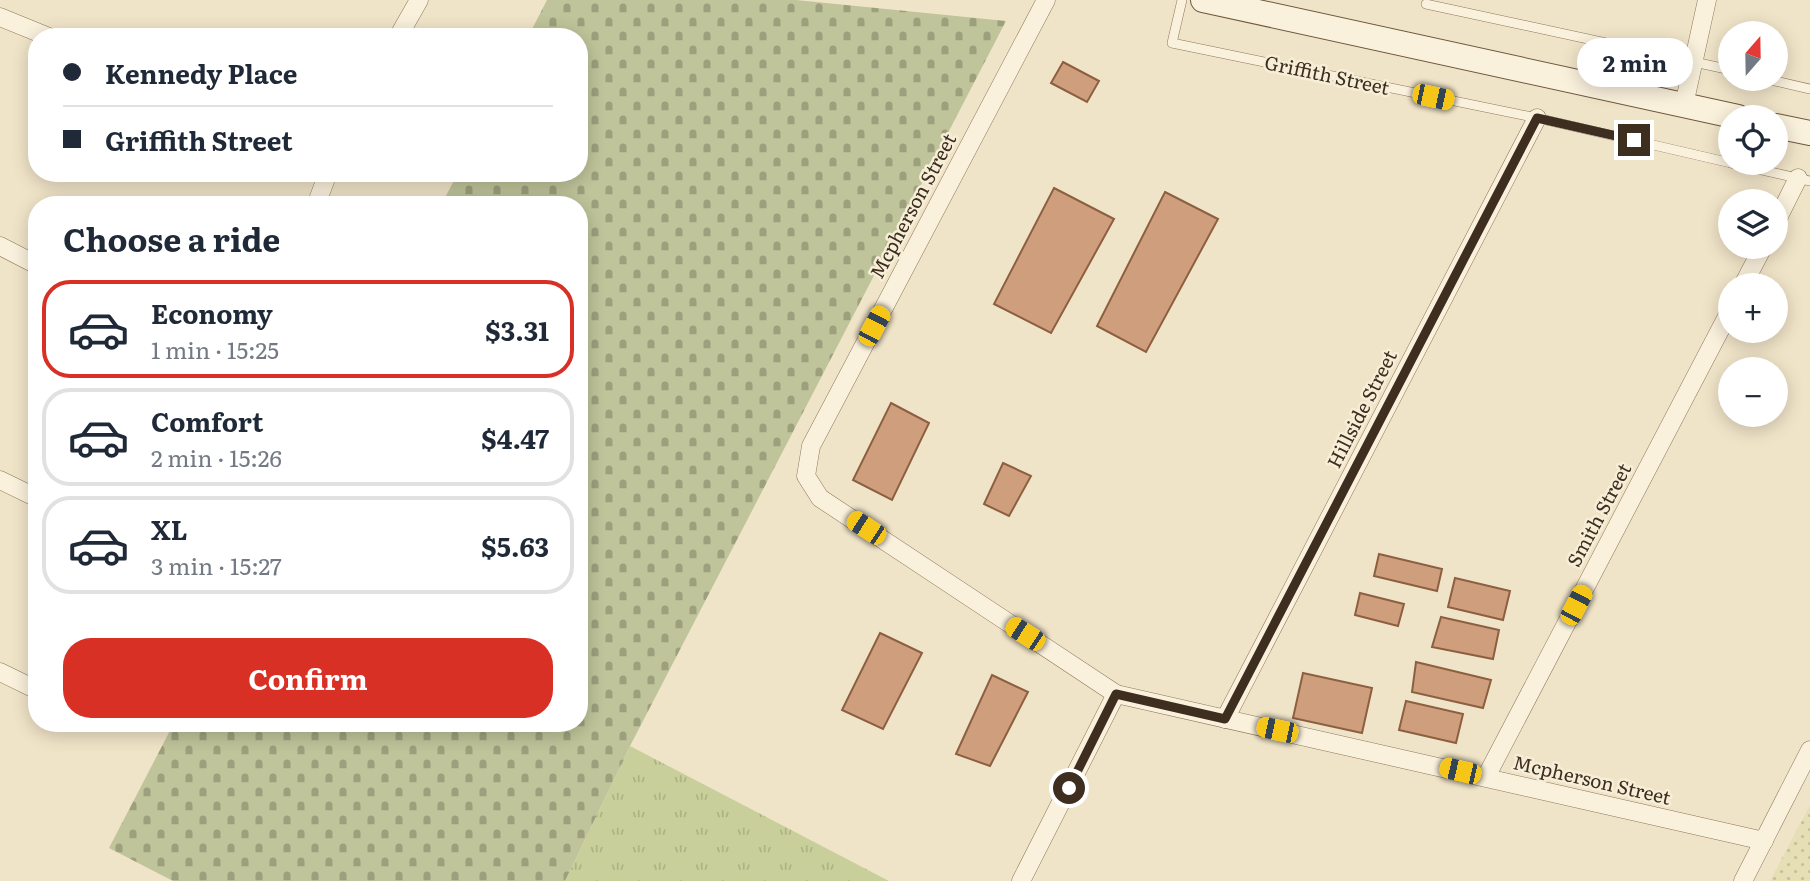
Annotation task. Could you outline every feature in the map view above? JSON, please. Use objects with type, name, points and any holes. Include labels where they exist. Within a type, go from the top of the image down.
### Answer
[{"type":"street","name":"Mcpherson Street","points":[[1045,0],[811,446],[806,476],[820,498],[1116,694],[1764,841]]},
{"type":"street","points":[[1203,0],[1718,113]]},
{"type":"street","points":[[1684,105],[1707,0]]},
{"type":"street","points":[[403,28],[415,5]]},
{"type":"street","points":[[0,18],[28,29]]},
{"type":"street","name":"Hillside Street","points":[[1225,719],[1537,118]]},
{"type":"street","points":[[1788,128],[1810,133]]},
{"type":"street","points":[[1788,204],[1804,180]]},
{"type":"street","points":[[0,246],[28,260]]},
{"type":"street","name":"Smith Street","points":[[1486,777],[1718,334]]},
{"type":"street","points":[[0,480],[28,494]]},
{"type":"street","points":[[0,672],[28,686]]},
{"type":"street","points":[[1021,881],[1116,694]]},
{"type":"street","points":[[1743,881],[1810,750]]},
{"type":"lane","name":"Griffith Street","points":[[1182,0],[1172,43],[1537,118],[1718,160]]},
{"type":"lane","points":[[1426,4],[1718,67]]},
{"type":"lane","points":[[1788,84],[1810,89]]},
{"type":"lane","name":"Griffith Street","points":[[1783,175],[1804,180]]},
{"type":"shaded area","points":[[1810,805],[1810,881],[1770,881]]},
{"type":"green space","points":[[547,0],[796,0],[1006,21],[630,746],[565,881],[173,881],[109,848],[169,732],[588,732],[588,196],[446,196],[453,182],[588,182],[588,28],[533,28]]},
{"type":"green space","points":[[630,746],[889,881],[565,881]]},
{"type":"building","points":[[1063,62],[1099,81],[1087,102],[1051,83]]},
{"type":"building","points":[[1054,188],[1114,219],[1051,333],[994,304]]},
{"type":"building","points":[[1165,192],[1218,219],[1146,352],[1097,326]]},
{"type":"building","points":[[891,403],[929,423],[892,500],[853,480]]},
{"type":"building","points":[[1003,463],[1031,476],[1009,516],[984,504]]},
{"type":"building","points":[[1379,554],[1442,569],[1437,591],[1374,576]]},
{"type":"building","points":[[1455,578],[1510,591],[1503,620],[1448,607]]},
{"type":"building","points":[[1360,593],[1404,604],[1398,626],[1355,615]]},
{"type":"building","points":[[1441,617],[1499,630],[1493,659],[1432,647]]},
{"type":"building","points":[[880,633],[922,653],[883,729],[842,710]]},
{"type":"building","points":[[1416,662],[1491,680],[1483,708],[1412,692]]},
{"type":"building","points":[[1303,673],[1372,688],[1362,733],[1293,718]]},
{"type":"building","points":[[992,675],[1028,692],[990,766],[956,754]]},
{"type":"building","points":[[1406,701],[1463,714],[1456,743],[1399,730]]},
{"type":"route","points":[[1069,788],[1116,694],[1225,719],[1537,118],[1634,140]]}]
